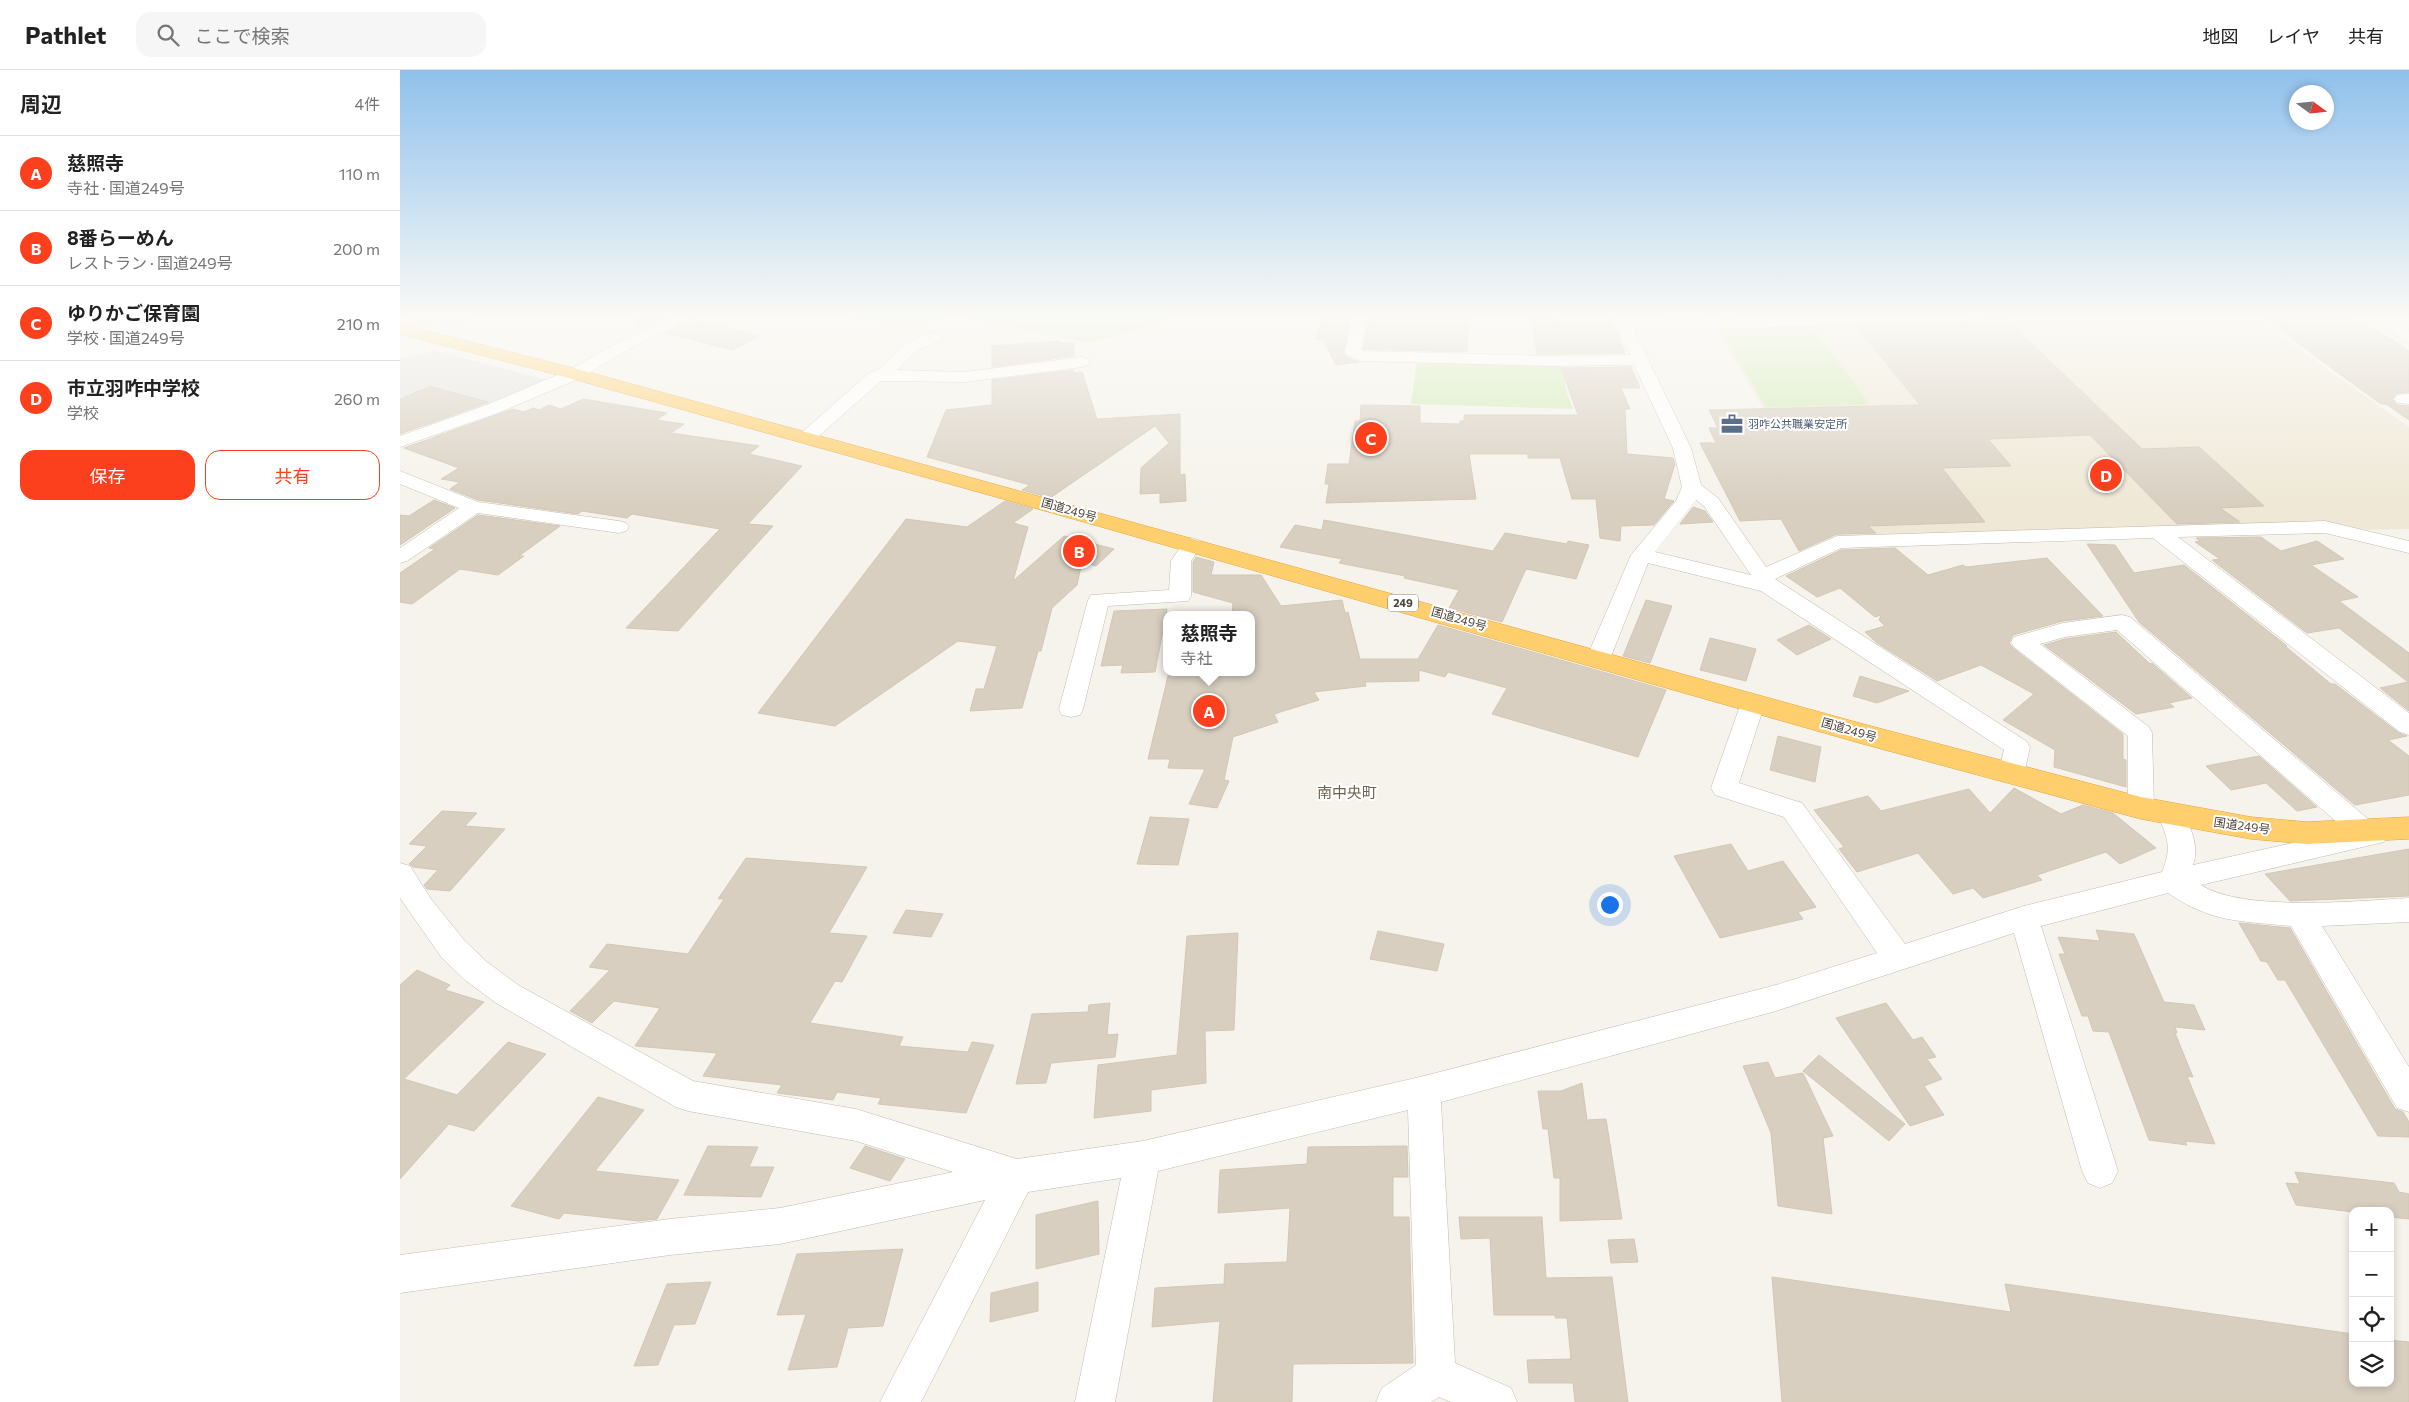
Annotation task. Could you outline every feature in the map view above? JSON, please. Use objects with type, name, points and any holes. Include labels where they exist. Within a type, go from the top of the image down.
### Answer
[{"type":"highway","name":"国道249号","points":[[597,380],[1192,544],[1753,703],[2141,808],[2171,815],[2251,828],[2307,833],[2406,828]]},
{"type":"street","points":[[400,442],[492,409],[560,380]]},
{"type":"street","points":[[806,438],[871,380]]},
{"type":"street","points":[[1650,380],[1682,448],[1692,486],[1710,502],[1766,582]]},
{"type":"street","points":[[400,477],[474,506],[619,527]]},
{"type":"street","points":[[1598,659],[1641,555],[1685,503],[1692,486]]},
{"type":"street","points":[[400,557],[474,506]]},
{"type":"street","points":[[1766,582],[1837,542],[2325,527],[2409,547]]},
{"type":"street","points":[[2158,532],[2409,726]]},
{"type":"street","points":[[1071,709],[1099,600],[1180,596],[1181,560],[1192,544]]},
{"type":"street","points":[[1641,555],[1766,582],[2017,747],[2011,774]]},
{"type":"street","points":[[2141,808],[2140,733],[2022,642],[2063,630],[2122,622],[2364,830]]},
{"type":"street","points":[[1753,703],[1724,788],[1793,810],[1898,958]]},
{"type":"street","points":[[2171,815],[2178,830],[2183,855],[2172,881]]},
{"type":"street","points":[[400,1274],[630,1242],[780,1226],[1017,1176],[1143,1158],[1424,1091],[1776,998],[2024,918],[2172,881],[2406,828]]},
{"type":"street","points":[[400,874],[421,907],[454,949],[476,972],[507,994],[688,1096],[757,1110],[856,1125],[1017,1176]]},
{"type":"street","points":[[2172,881],[2196,897],[2222,908],[2300,915],[2409,910]]},
{"type":"street","points":[[2300,915],[2409,1097]]},
{"type":"street","points":[[2024,918],[2100,1170]]},
{"type":"street","points":[[1424,1091],[1436,1375]]},
{"type":"street","points":[[1095,1402],[1143,1158]]},
{"type":"street","points":[[900,1402],[1017,1176]]},
{"type":"street","points":[[1396,1402],[1436,1375]]},
{"type":"street","points":[[1436,1375],[1497,1402]]},
{"type":"shaded area","points":[[400,380],[552,381],[434,428],[400,418],[436,415],[473,397],[429,385],[400,398]]},
{"type":"shaded area","points":[[1746,380],[2343,380],[2409,427],[2409,529],[1840,537]]},
{"type":"green space","points":[[1414,380],[1564,380],[1573,409],[1411,404]]},
{"type":"green space","points":[[1750,380],[1852,380],[1869,404],[1766,407]]},
{"type":"building","points":[[992,380],[1085,380],[1097,419],[1180,414],[1180,475],[1185,474],[1186,501],[1160,503],[1160,493],[1140,494],[1141,468],[1169,443],[1155,426],[1050,498],[1022,490],[1030,485],[927,457],[946,410],[992,405]]},
{"type":"building","points":[[1565,380],[1637,380],[1640,388],[1621,388],[1630,409],[1625,409],[1627,454],[1673,458],[1675,464],[1664,499],[1674,501],[1654,525],[1621,526],[1620,541],[1600,538],[1596,499],[1572,499],[1560,458],[1528,458],[1528,454],[1469,454],[1476,499],[1326,503],[1329,484],[1325,484],[1328,464],[1349,464],[1355,421],[1360,421],[1361,405],[1420,406],[1420,423],[1460,424],[1460,421],[1464,421],[1464,415],[1578,415]]},
{"type":"building","points":[[1900,380],[2070,380],[2142,449],[2199,447],[2264,506],[2220,508],[2240,522],[2177,524],[2090,435],[1988,439],[2011,466],[1942,468],[1985,522],[1868,526],[1876,533],[1837,534],[1799,551],[1781,519],[1740,521],[1700,443],[1716,443],[1709,428],[1718,428],[1709,410],[1920,405]]},
{"type":"building","points":[[2348,380],[2409,380],[2409,392],[2397,393],[2392,399],[2397,405],[2409,406],[2409,420],[2386,404],[2381,404]]},
{"type":"building","points":[[430,386],[488,402],[400,434],[400,399]]},
{"type":"building","points":[[583,399],[667,413],[656,420],[684,424],[671,433],[759,446],[749,454],[802,466],[748,524],[773,526],[678,631],[626,628],[720,529],[632,514],[627,518],[582,511],[578,514],[478,500],[450,489],[460,482],[441,479],[459,468],[404,448],[513,409],[524,412],[533,408],[539,410],[549,405],[561,409]]},
{"type":"building","points":[[434,500],[455,508],[400,545],[400,515],[409,516]]},
{"type":"building","points":[[1005,501],[1033,509],[1013,523],[1028,527],[1013,581],[1064,536],[1114,549],[1096,566],[1082,562],[1077,585],[1052,608],[1041,651],[1038,651],[1022,708],[970,711],[976,689],[984,689],[997,646],[958,641],[835,726],[758,713],[906,519],[967,527]]},
{"type":"building","points":[[1693,507],[1705,511],[1713,522],[1680,524]]},
{"type":"building","points":[[478,515],[560,526],[519,556],[524,556],[498,575],[460,569],[412,604],[400,602],[400,573],[435,549],[429,548]]},
{"type":"building","points":[[1324,520],[1493,551],[1505,533],[1567,544],[1568,541],[1589,545],[1576,579],[1526,569],[1502,622],[1449,608],[1459,590],[1404,578],[1405,576],[1339,563],[1342,559],[1280,547],[1295,525],[1322,530]]},
{"type":"building","points":[[2261,537],[2281,551],[2317,541],[2344,559],[2311,565],[2358,597],[2339,601],[2409,653],[2409,711],[2380,688],[2408,682],[2339,628],[2307,633],[2212,560],[2220,559],[2195,542],[2200,541],[2196,538]]},
{"type":"building","points":[[2087,544],[2115,545],[2134,573],[2184,565],[2287,646],[2285,646],[2331,684],[2335,684],[2399,733],[2407,736],[2388,740],[2409,756],[2409,795],[2355,805],[2139,622]]},
{"type":"building","points":[[1895,548],[1928,575],[1963,565],[1966,567],[2047,558],[2103,616],[2063,621],[2013,635],[2009,643],[2123,734],[2123,759],[2126,760],[2126,787],[2054,767],[2055,750],[2003,720],[2034,694],[1981,665],[1937,681],[1877,643],[1865,632],[1885,626],[1879,620],[1881,615],[1875,617],[1840,588],[1817,597],[1786,576],[1841,550]]},
{"type":"building","points":[[1196,557],[1214,562],[1211,575],[1261,575],[1281,606],[1342,600],[1345,613],[1348,612],[1360,659],[1418,659],[1438,625],[1666,690],[1638,757],[1492,714],[1507,688],[1448,672],[1445,677],[1419,670],[1419,681],[1365,682],[1366,686],[1314,692],[1319,700],[1274,714],[1278,722],[1233,737],[1224,780],[1229,781],[1217,808],[1189,804],[1205,769],[1168,768],[1170,759],[1148,759],[1168,676],[1255,676],[1255,611],[1232,611],[1233,603],[1193,592],[1193,562]]},
{"type":"building","points":[[1646,600],[1672,606],[1650,663],[1623,656]]},
{"type":"building","points":[[1167,609],[1167,611],[1163,611],[1163,630],[1155,672],[1121,673],[1123,665],[1101,666],[1114,611]]},
{"type":"building","points":[[1809,625],[1831,639],[1797,655],[1777,640]]},
{"type":"building","points":[[2116,632],[2150,664],[2152,663],[2192,698],[2169,703],[2174,707],[2136,714],[2044,645],[2065,639]]},
{"type":"building","points":[[1710,638],[1756,649],[1746,681],[1700,670]]},
{"type":"building","points":[[1860,676],[1909,691],[1877,703],[1853,696]]},
{"type":"building","points":[[1778,736],[1821,747],[1815,782],[1770,770]]},
{"type":"building","points":[[2259,756],[2317,807],[2297,811],[2266,783],[2231,790],[2206,766]]},
{"type":"building","points":[[2014,788],[2061,814],[2083,805],[2113,813],[2156,848],[2120,864],[2106,852],[2037,875],[2042,880],[1983,898],[1973,888],[1953,894],[1918,853],[1857,872],[1839,849],[1844,847],[1814,810],[1868,796],[1881,811],[1969,789],[1990,813]]},
{"type":"building","points":[[442,811],[477,813],[465,826],[505,829],[450,891],[427,889],[424,885],[438,870],[413,867],[409,864],[427,846],[409,844]]},
{"type":"building","points":[[1150,817],[1189,819],[1178,865],[1137,864]]},
{"type":"building","points":[[1731,844],[1748,871],[1783,861],[1816,907],[1798,912],[1803,919],[1720,938],[1674,856]]},
{"type":"building","points":[[2409,849],[2409,896],[2290,901],[2265,874]]},
{"type":"building","points":[[746,858],[867,867],[829,933],[867,936],[842,982],[835,981],[810,1023],[903,1037],[899,1046],[968,1052],[972,1042],[994,1045],[966,1113],[878,1104],[881,1098],[837,1092],[833,1100],[777,1093],[782,1085],[703,1076],[717,1053],[635,1046],[660,1008],[614,1001],[592,1023],[570,1011],[610,970],[589,967],[607,944],[688,954],[724,899],[718,899]]},
{"type":"building","points":[[906,910],[943,914],[931,937],[893,933]]},
{"type":"building","points":[[2239,923],[2290,928],[2395,1109],[2403,1112],[2409,1122],[2409,1137],[2378,1136],[2285,980],[2278,980],[2267,962],[2261,961]]},
{"type":"building","points":[[2096,930],[2134,934],[2164,1002],[2194,1005],[2205,1030],[2175,1027],[2177,1033],[2175,1033],[2193,1077],[2187,1076],[2215,1144],[2185,1141],[2187,1145],[2149,1140],[2109,1032],[2093,1031],[2088,1016],[2082,1016],[2059,954],[2065,954],[2058,937],[2100,941]]},
{"type":"building","points":[[1378,931],[1444,944],[1437,971],[1370,959]]},
{"type":"building","points":[[1238,933],[1234,1030],[1205,1031],[1206,1083],[1151,1090],[1151,1111],[1094,1118],[1098,1065],[1177,1055],[1187,936]]},
{"type":"building","points":[[417,970],[450,985],[445,990],[484,1002],[404,1079],[457,1095],[508,1042],[546,1054],[474,1131],[449,1124],[400,1179],[400,985]]},
{"type":"building","points":[[1110,1003],[1107,1035],[1118,1034],[1115,1057],[1051,1063],[1046,1083],[1016,1084],[1032,1014],[1088,1012],[1089,1005]]},
{"type":"building","points":[[1886,1003],[1913,1040],[1922,1037],[1936,1057],[1927,1059],[1942,1079],[1924,1086],[1944,1115],[1910,1126],[1836,1018]]},
{"type":"building","points":[[1819,1055],[1905,1124],[1889,1141],[1803,1071]]},
{"type":"building","points":[[1768,1062],[1775,1078],[1803,1073],[1833,1136],[1823,1138],[1832,1214],[1778,1206],[1771,1133],[1743,1066]]},
{"type":"building","points":[[1582,1083],[1587,1120],[1606,1119],[1622,1219],[1560,1221],[1560,1178],[1554,1178],[1548,1129],[1543,1129],[1538,1091],[1561,1091]]},
{"type":"building","points":[[598,1097],[644,1110],[595,1171],[679,1180],[657,1219],[638,1221],[564,1213],[559,1219],[511,1206]]},
{"type":"building","points":[[708,1146],[758,1147],[749,1167],[774,1167],[761,1197],[684,1195]]},
{"type":"building","points":[[865,1146],[905,1159],[890,1181],[850,1168]]},
{"type":"building","points":[[1407,1146],[1408,1177],[1393,1177],[1393,1217],[1409,1217],[1413,1363],[1293,1364],[1292,1402],[1213,1402],[1220,1321],[1152,1327],[1155,1288],[1224,1284],[1225,1264],[1287,1262],[1290,1208],[1218,1213],[1220,1170],[1307,1164],[1308,1147]]},
{"type":"building","points":[[2295,1172],[2394,1183],[2399,1192],[2409,1194],[2409,1219],[2394,1217],[2394,1207],[2349,1207],[2349,1212],[2296,1205],[2286,1183],[2300,1184]]},
{"type":"building","points":[[1098,1201],[1099,1254],[1036,1269],[1036,1215]]},
{"type":"building","points":[[1459,1217],[1542,1217],[1546,1278],[1612,1277],[1628,1402],[1575,1402],[1573,1383],[1529,1383],[1527,1360],[1571,1359],[1567,1318],[1555,1318],[1555,1315],[1494,1315],[1490,1238],[1461,1239]]},
{"type":"building","points":[[1634,1239],[1638,1262],[1611,1263],[1608,1240]]},
{"type":"building","points":[[903,1249],[883,1326],[848,1328],[837,1367],[788,1370],[806,1314],[777,1315],[797,1254]]},
{"type":"building","points":[[1772,1277],[2011,1312],[2005,1284],[2349,1333],[2349,1387],[2394,1387],[2394,1340],[2409,1342],[2409,1402],[1782,1402]]},
{"type":"building","points":[[711,1282],[695,1324],[674,1325],[658,1365],[634,1366],[667,1284]]},
{"type":"building","points":[[1038,1282],[1038,1311],[990,1322],[991,1293]]},
{"type":"place","name":"羽咋公共職業安定所","points":[[1732,424]]},
{"type":"place","name":"ゆりかご保育園","points":[[1371,438]]},
{"type":"place","name":"市立羽咋中学校","points":[[2106,475]]},
{"type":"place","name":"8番らーめん","points":[[1079,551]]},
{"type":"place","name":"慈照寺","points":[[1209,711]]},
{"type":"district","name":"南中央町","points":[[1347,793]]}]
